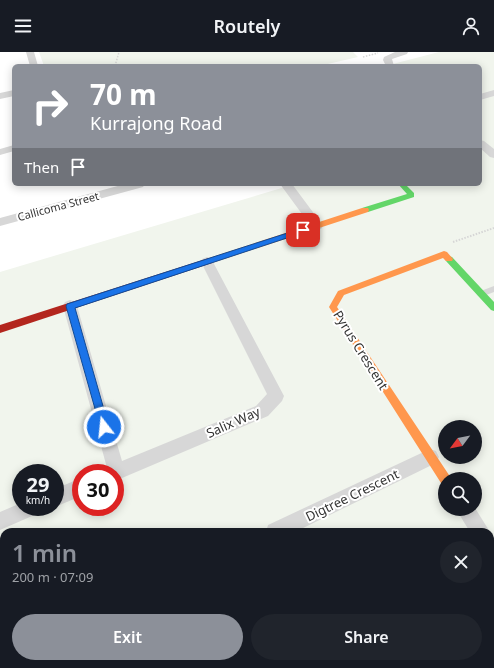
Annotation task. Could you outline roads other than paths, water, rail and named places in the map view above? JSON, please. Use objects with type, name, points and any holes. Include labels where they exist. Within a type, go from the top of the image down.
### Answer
[{"type":"street","points":[[30,52],[33,64]]},
{"type":"street","points":[[389,64],[387,60],[394,53]]},
{"type":"street","points":[[0,96],[12,93]]},
{"type":"street","points":[[482,96],[494,93]]},
{"type":"street","points":[[482,145],[494,155]]},
{"type":"street","points":[[0,152],[12,149]]},
{"type":"street","name":"Callicoma Street","points":[[0,222],[132,186]]},
{"type":"street","points":[[287,186],[317,226]]},
{"type":"street","points":[[0,329],[412,195],[403,186]]},
{"type":"street","name":"Pyrus Crescent","points":[[440,472],[333,307],[341,292],[444,254],[481,294]]},
{"type":"street","name":"Salix Way","points":[[124,469],[262,411],[276,396],[207,262]]},
{"type":"street","points":[[481,294],[494,308]]},
{"type":"street","points":[[70,306],[114,464]]},
{"type":"street","name":"Digtree Crescent","points":[[289,528],[430,457]]},
{"type":"street","points":[[0,521],[12,516]]},
{"type":"street","points":[[470,516],[478,528]]},
{"type":"lane","points":[[481,294],[494,289]]}]
